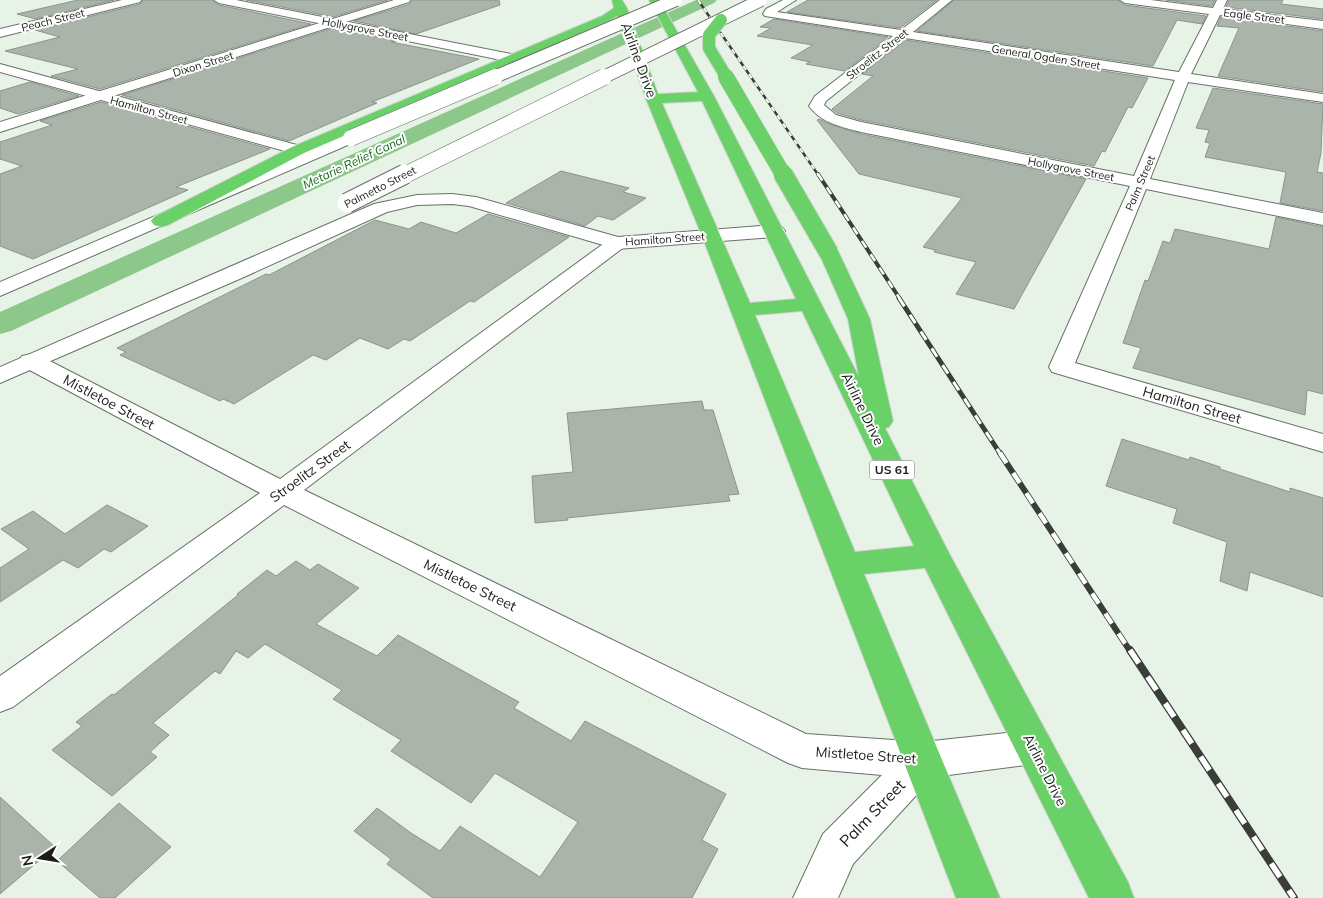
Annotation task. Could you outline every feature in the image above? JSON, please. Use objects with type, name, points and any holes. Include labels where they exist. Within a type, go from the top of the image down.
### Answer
[{"type":"highway","name":"Airline Drive","points":[[656,5],[707,96],[934,555],[1112,898]]},
{"type":"highway","points":[[161,221],[298,150],[621,10]]},
{"type":"highway","name":"Airline Drive","points":[[621,10],[653,99],[712,236],[978,898]]},
{"type":"highway","points":[[721,20],[709,35],[709,48],[829,252],[859,319],[888,459]]},
{"type":"highway","points":[[653,99],[707,96]]},
{"type":"highway","points":[[741,310],[811,304]]},
{"type":"highway","points":[[843,565],[934,555]]},
{"type":"street","name":"Peach Street","points":[[0,33],[136,0]]},
{"type":"street","name":"Hollygrove Street","points":[[219,0],[511,58]]},
{"type":"street","name":"Dixon Street","points":[[0,126],[405,0]]},
{"type":"street","points":[[0,290],[676,0]]},
{"type":"street","name":"Palmetto Street","points":[[0,376],[761,0]]},
{"type":"street","name":"General Ogden Street","points":[[791,0],[770,11],[769,14],[1323,98]]},
{"type":"street","name":"Stroelitz Street","points":[[821,112],[816,106],[820,99],[948,0]]},
{"type":"street","name":"Eagle Street","points":[[1125,0],[1219,6],[1323,25]]},
{"type":"street","name":"Palm Street","points":[[1061,367],[1183,77],[1219,6]]},
{"type":"street","name":"Hamilton Street","points":[[0,68],[298,150]]},
{"type":"street","name":"Hollygrove Street","points":[[821,112],[834,120],[861,127],[1323,219]]},
{"type":"street","name":"Hamilton Street","points":[[31,361],[237,273],[381,208],[417,200],[452,199],[470,201],[617,243],[775,231]]},
{"type":"street","name":"Stroelitz Street","points":[[0,696],[282,492],[617,243]]},
{"type":"street","points":[[0,276],[77,257]]},
{"type":"street","name":"Mistletoe Street","points":[[31,361],[282,492],[802,751],[923,760],[1034,747]]},
{"type":"street","name":"Hamilton Street","points":[[1061,367],[1323,443]]},
{"type":"street","name":"Palm Street","points":[[815,898],[838,849],[923,760]]},
{"type":"building","points":[[78,0],[114,0],[36,19],[17,14]]},
{"type":"building","points":[[143,0],[212,0],[219,5],[311,24],[100,89],[51,76],[78,69],[5,51],[60,37],[35,30],[140,4]]},
{"type":"building","points":[[246,0],[388,0],[333,17]]},
{"type":"building","points":[[412,0],[499,0],[500,5],[416,34],[354,21],[410,4]]},
{"type":"building","points":[[808,0],[937,0],[900,28],[787,12]]},
{"type":"building","points":[[954,0],[1118,0],[1125,5],[1206,16],[1202,24],[1177,20],[1153,66],[917,31]]},
{"type":"building","points":[[1166,0],[1215,0],[1212,6]]},
{"type":"building","points":[[1229,0],[1283,0],[1281,4],[1323,9],[1323,19],[1226,7]]},
{"type":"building","points":[[1221,17],[1323,31],[1323,92],[1218,76],[1239,28],[1217,26]]},
{"type":"building","points":[[774,19],[888,37],[845,71],[806,64],[810,62],[791,58],[813,45],[757,36],[771,28],[760,27]]},
{"type":"building","points":[[333,28],[396,41],[391,42],[479,59],[372,102],[377,103],[289,141],[122,95]]},
{"type":"building","points":[[906,40],[1148,78],[1132,108],[1128,107],[1105,152],[1102,151],[1094,166],[861,120],[837,113],[832,109],[873,76],[862,74]]},
{"type":"building","points":[[30,82],[79,96],[18,114],[0,108],[0,91]]},
{"type":"building","points":[[1213,88],[1323,104],[1321,153],[1317,172],[1323,173],[1323,211],[1280,203],[1286,172],[1205,157],[1210,143],[1205,142],[1209,130],[1196,128]]},
{"type":"building","points":[[101,102],[270,149],[176,187],[188,190],[33,259],[0,246],[0,174],[22,166],[0,159],[0,142],[52,125],[40,121]]},
{"type":"building","points":[[819,119],[861,134],[1086,179],[1014,309],[956,294],[976,262],[934,252],[935,250],[923,247],[962,198],[859,174],[817,120]]},
{"type":"building","points":[[561,171],[629,188],[623,192],[646,198],[613,220],[598,216],[585,226],[506,203]]},
{"type":"building","points":[[488,214],[569,237],[474,302],[470,301],[410,341],[404,339],[388,349],[360,338],[326,360],[313,355],[234,404],[223,399],[220,401],[120,355],[126,352],[117,348],[266,274],[269,275],[375,220],[409,229],[421,222],[456,233]]},
{"type":"building","points":[[1276,217],[1323,227],[1323,394],[1307,390],[1305,415],[1133,368],[1141,348],[1123,343],[1145,280],[1148,281],[1163,241],[1170,243],[1175,229],[1269,249]]},
{"type":"building","points":[[702,401],[704,410],[713,410],[739,494],[728,495],[730,501],[535,523],[532,476],[573,472],[567,413]]},
{"type":"building","points":[[1122,439],[1189,460],[1190,457],[1290,492],[1290,488],[1323,498],[1323,597],[1250,572],[1247,591],[1220,581],[1227,542],[1173,523],[1177,509],[1106,486]]},
{"type":"building","points":[[107,505],[148,526],[111,552],[104,549],[78,568],[63,560],[0,602],[0,568],[29,549],[1,529],[33,511],[65,534]]},
{"type":"building","points":[[296,561],[310,570],[318,564],[359,588],[316,624],[377,656],[398,635],[519,702],[514,708],[571,741],[585,721],[726,794],[702,840],[718,849],[692,898],[433,898],[387,864],[391,859],[354,831],[377,808],[440,851],[460,826],[540,877],[578,822],[495,773],[471,803],[391,751],[401,740],[333,699],[342,690],[265,644],[248,658],[236,651],[220,674],[215,671],[153,723],[169,735],[150,752],[157,757],[112,796],[52,750],[82,726],[76,722],[112,694],[114,695],[267,570],[276,576]]},
{"type":"building","points":[[0,797],[55,847],[0,894]]},
{"type":"building","points":[[119,803],[171,847],[115,898],[100,898],[57,861]]},
{"type":"waterway","name":"Metarie Relief Canal","points":[[0,324],[709,0]]},
{"type":"railway","points":[[698,0],[819,176]]},
{"type":"railway","points":[[818,174],[900,299]]},
{"type":"railway","points":[[899,298],[1001,455]]},
{"type":"railway","points":[[1000,453],[1130,651]]},
{"type":"railway","points":[[1130,650],[1294,898]]}]
